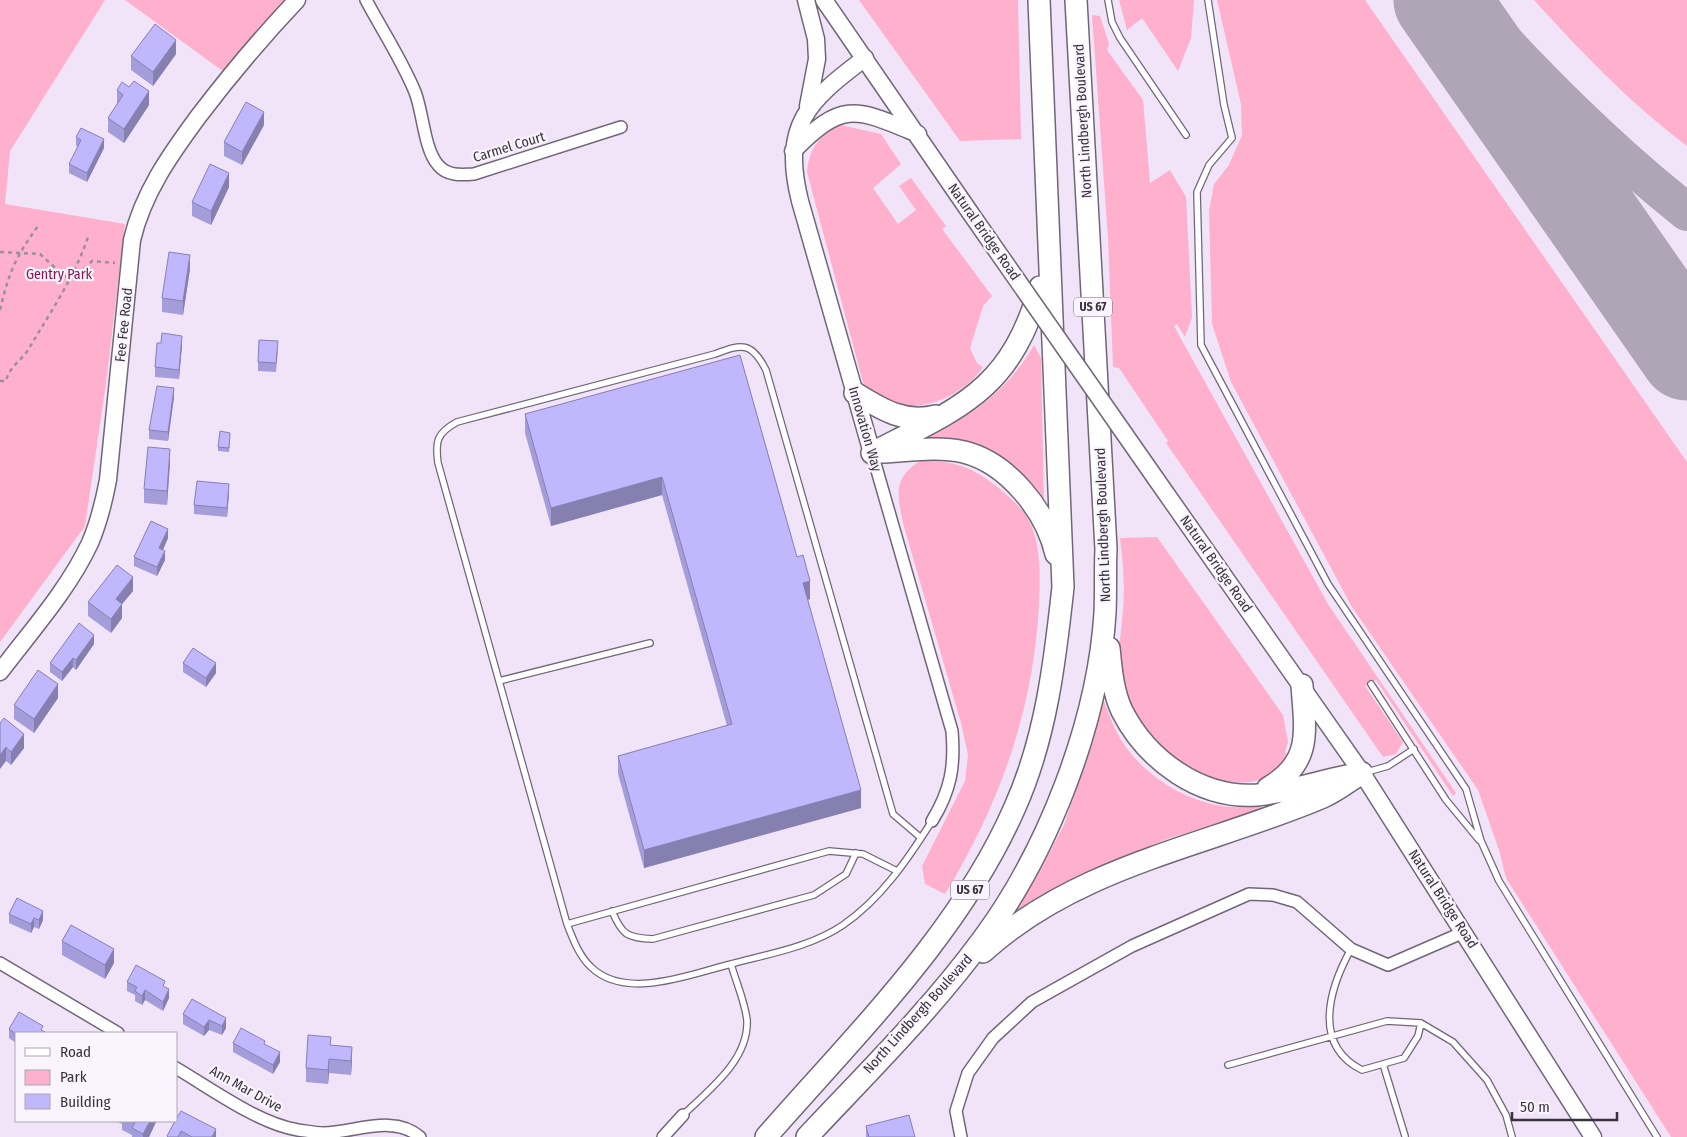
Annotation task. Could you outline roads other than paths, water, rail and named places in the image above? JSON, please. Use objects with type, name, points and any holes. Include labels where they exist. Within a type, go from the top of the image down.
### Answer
[{"type":"highway","name":"US 67","points":[[766,1137],[944,931],[984,870],[1016,807],[1041,733],[1056,656],[1063,587],[1039,0]]},
{"type":"highway","name":"North Lindbergh Boulevard","points":[[807,1137],[946,986],[984,939],[1013,895],[1043,841],[1064,790],[1098,671],[1105,613],[1106,549],[1076,0]]},
{"type":"highway","points":[[872,453],[955,410],[990,384],[1016,350],[1031,320],[1049,247]]},
{"type":"highway","points":[[855,393],[890,415],[906,418],[926,418],[955,410]]},
{"type":"highway","points":[[872,453],[941,449],[965,452],[988,462],[1011,480],[1032,504],[1046,525],[1054,547],[1063,587]]},
{"type":"highway","points":[[1105,613],[1113,682],[1122,710],[1137,736],[1162,764],[1191,781],[1221,792],[1256,795],[1362,773]]},
{"type":"highway","points":[[1256,795],[1286,778],[1304,746],[1305,728],[1302,685]]},
{"type":"highway","points":[[946,986],[996,940],[1035,912],[1087,884],[1132,864],[1324,796],[1362,773]]},
{"type":"main road","name":"Fee Fee Road","points":[[0,672],[67,582],[90,543],[102,512],[108,480],[130,264],[136,225],[151,188],[168,155],[233,71],[297,0]]},
{"type":"main road","points":[[806,0],[816,39],[817,60],[807,111]]},
{"type":"main road","name":"Natural Bridge Road","points":[[824,0],[918,134],[969,211],[1362,773],[1593,1137]]},
{"type":"main road","name":"Innovation Way","points":[[865,58],[817,97],[807,111],[798,132],[793,151],[796,186],[872,453]]},
{"type":"main road","points":[[793,151],[815,129],[830,118],[852,112],[878,117],[918,134]]},
{"type":"street","name":"Carmel Court","points":[[366,0],[415,92],[430,152],[438,165],[447,172],[458,175],[474,174],[621,127]]},
{"type":"street","name":"Innovation Way","points":[[872,453],[952,731],[954,757],[950,783],[932,821]]},
{"type":"street","points":[[960,1137],[956,1111],[968,1073],[993,1038],[1032,1002],[1132,946],[1249,894],[1273,894],[1297,902],[1351,949],[1388,965],[1464,932]]},
{"type":"street","points":[[0,963],[116,1032]]},
{"type":"street","name":"Ann Mar Drive","points":[[178,1069],[266,1121],[295,1130],[323,1133],[398,1126],[413,1131],[420,1137]]},
{"type":"street","points":[[663,1137],[683,1115]]},
{"type":"lane","points":[[1108,0],[1112,22],[1120,38],[1186,135]]},
{"type":"lane","points":[[1208,0],[1224,105],[1232,138],[1209,166],[1197,192],[1201,345],[1328,584],[1466,789],[1481,841],[1499,881],[1657,1137]]},
{"type":"lane","points":[[921,838],[893,814],[766,370],[759,357],[752,350],[738,346],[715,354],[458,422],[445,429],[436,447],[438,463],[567,924],[579,952],[591,968],[617,982],[650,984],[810,942],[842,926],[871,902],[908,859],[932,821]]},
{"type":"lane","points":[[499,681],[650,643]]},
{"type":"lane","points":[[1371,684],[1446,800],[1481,841]]},
{"type":"lane","points":[[1362,773],[1388,766],[1414,749]]},
{"type":"lane","points":[[567,924],[829,851],[856,853],[897,871]]},
{"type":"lane","points":[[612,911],[619,929],[633,939],[653,940],[814,895],[832,886],[846,874],[856,853]]},
{"type":"lane","points":[[1351,949],[1331,995],[1330,1036],[1348,1062],[1362,1070],[1404,1058],[1418,1036],[1421,1023]]},
{"type":"lane","points":[[683,1115],[710,1090],[732,1064],[746,1040],[747,1018],[731,964]]},
{"type":"lane","points":[[1228,1065],[1387,1021],[1421,1023],[1453,1042],[1487,1080],[1506,1115],[1512,1137]]},
{"type":"lane","points":[[1383,1064],[1405,1136]]},
{"type":"park label","name":"Gentry Park","points":[[59,274]]}]
